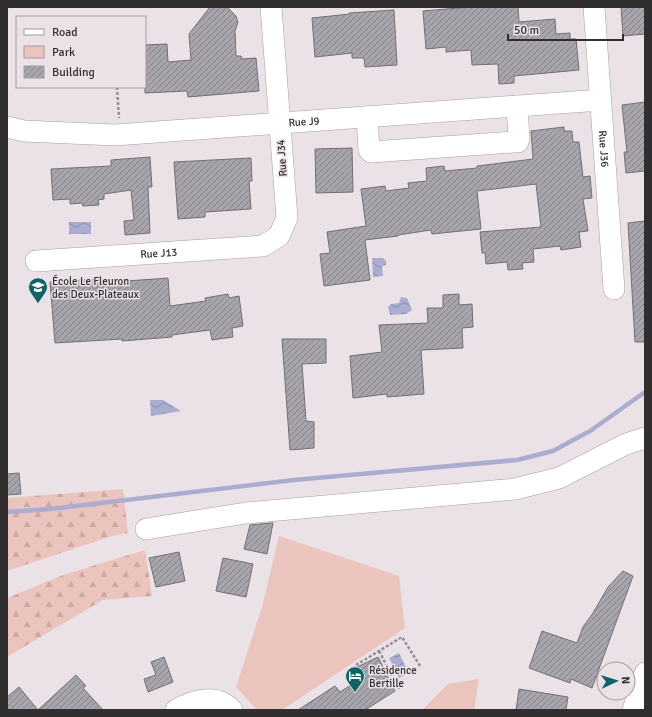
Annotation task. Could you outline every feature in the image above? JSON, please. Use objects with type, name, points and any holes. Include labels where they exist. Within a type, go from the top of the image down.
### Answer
[{"type":"street","name":"Rue J34","points":[[272,7],[287,218],[279,236]]},
{"type":"street","name":"Rue J36","points":[[594,7],[614,289]]},
{"type":"street","name":"Rue J9","points":[[7,127],[24,131],[120,134],[601,100]]},
{"type":"street","points":[[367,116],[369,150],[371,152],[507,143],[518,142],[517,106]]},
{"type":"street","name":"Rue J13","points":[[36,261],[263,246],[279,236]]},
{"type":"street","points":[[146,529],[246,513],[515,489],[559,478],[626,444],[645,438]]},
{"type":"street","points":[[633,710],[645,673]]},
{"type":"street","points":[[176,710],[200,699],[215,700],[232,710]]},
{"type":"path","points":[[117,88],[120,134]]},
{"type":"path","points":[[350,673],[356,665],[402,637],[420,666]]},
{"type":"path","points":[[378,651],[399,689]]},
{"type":"green space","points":[[123,489],[128,533],[112,536],[7,571],[7,498]]},
{"type":"green space","points":[[279,536],[399,576],[405,628],[282,710],[257,710],[236,687],[262,607]]},
{"type":"green space","points":[[145,550],[152,596],[103,600],[7,657],[7,598],[63,575]]},
{"type":"green space","points":[[479,679],[474,710],[422,710],[448,684]]},
{"type":"water","points":[[69,222],[91,222],[91,234],[69,234]]},
{"type":"water","points":[[372,258],[383,258],[386,261],[386,265],[382,266],[383,276],[373,277]]},
{"type":"water","points":[[401,297],[407,298],[412,310],[406,314],[390,315],[388,307],[391,304],[399,303]]},
{"type":"water","points":[[150,400],[163,400],[181,411],[151,416]]},
{"type":"water","points":[[399,653],[409,673],[399,678],[389,658]]},
{"type":"building","points":[[210,7],[227,7],[236,16],[238,22],[235,31],[236,56],[241,56],[242,59],[256,58],[259,91],[188,97],[187,91],[145,93],[146,45],[167,44],[168,62],[191,60],[189,34]]},
{"type":"building","points":[[470,7],[518,7],[519,22],[555,19],[556,34],[570,33],[570,39],[576,39],[579,70],[514,76],[514,83],[499,84],[498,64],[472,65],[471,50],[446,52],[446,47],[426,49],[423,11]]},
{"type":"building","points":[[621,7],[645,7],[645,34],[623,36]]},
{"type":"building","points":[[394,10],[397,65],[365,67],[364,58],[352,58],[352,53],[315,57],[312,18],[350,14],[349,13]]},
{"type":"building","points":[[645,102],[645,171],[626,173],[624,152],[627,152],[622,105]]},
{"type":"building","points":[[564,127],[564,131],[572,131],[573,142],[579,142],[583,177],[590,176],[592,198],[583,199],[588,231],[579,232],[581,247],[561,250],[560,246],[533,249],[534,262],[522,263],[523,269],[508,270],[507,262],[486,264],[485,253],[482,253],[480,232],[541,227],[536,184],[477,191],[481,229],[432,234],[431,230],[365,240],[370,280],[324,286],[320,254],[330,253],[327,232],[366,226],[361,189],[385,186],[386,191],[409,188],[408,183],[427,181],[426,168],[444,166],[445,171],[477,168],[477,166],[533,159],[531,131]]},
{"type":"building","points":[[352,148],[353,192],[316,193],[315,149]]},
{"type":"building","points":[[150,157],[152,187],[148,187],[150,233],[125,235],[124,221],[134,220],[131,190],[104,194],[104,199],[98,200],[99,205],[83,206],[82,203],[70,204],[70,199],[53,200],[51,169],[111,166],[111,160]]},
{"type":"building","points":[[251,158],[252,181],[249,181],[251,209],[205,212],[205,217],[178,219],[174,162]]},
{"type":"building","points":[[645,221],[645,342],[635,342],[628,223]]},
{"type":"building","points":[[168,278],[170,306],[206,301],[205,298],[228,294],[229,298],[239,296],[243,326],[232,328],[233,337],[212,340],[210,330],[172,335],[172,337],[122,341],[122,339],[55,343],[50,282],[99,279],[99,283]]},
{"type":"building","points":[[459,294],[459,305],[472,304],[473,327],[462,328],[463,348],[421,350],[424,394],[387,397],[387,394],[353,398],[350,356],[382,352],[379,325],[428,323],[427,308],[443,308],[443,295]]},
{"type":"building","points":[[282,339],[326,339],[326,363],[302,364],[306,421],[314,422],[314,448],[290,450]]},
{"type":"building","points":[[19,473],[21,494],[7,495],[7,474]]},
{"type":"building","points":[[273,523],[267,554],[244,549],[250,525]]},
{"type":"building","points":[[179,552],[185,581],[156,587],[149,558]]},
{"type":"building","points":[[223,558],[253,564],[246,597],[216,591]]},
{"type":"building","points":[[623,571],[633,576],[602,661],[596,661],[596,677],[592,688],[571,679],[570,683],[529,668],[542,631],[577,643],[583,627],[608,587]]},
{"type":"building","points":[[164,657],[173,682],[148,692],[144,679],[156,675],[151,662]]},
{"type":"building","points":[[378,657],[395,691],[365,710],[298,710],[335,686],[340,692],[362,678],[357,667]]},
{"type":"building","points":[[76,675],[86,686],[83,688],[103,710],[38,710]]},
{"type":"building","points":[[19,687],[38,710],[7,710],[7,697]]},
{"type":"building","points":[[519,689],[568,697],[566,710],[516,710]]},
{"type":"waterway","points":[[7,512],[51,509],[294,480],[517,460],[553,451],[590,431],[645,392]]},
{"type":"place","name":"École Le Fleuron des Deux-Plateaux","points":[[38,304]]},
{"type":"place","name":"Résidence Bertille","points":[[355,693]]}]
